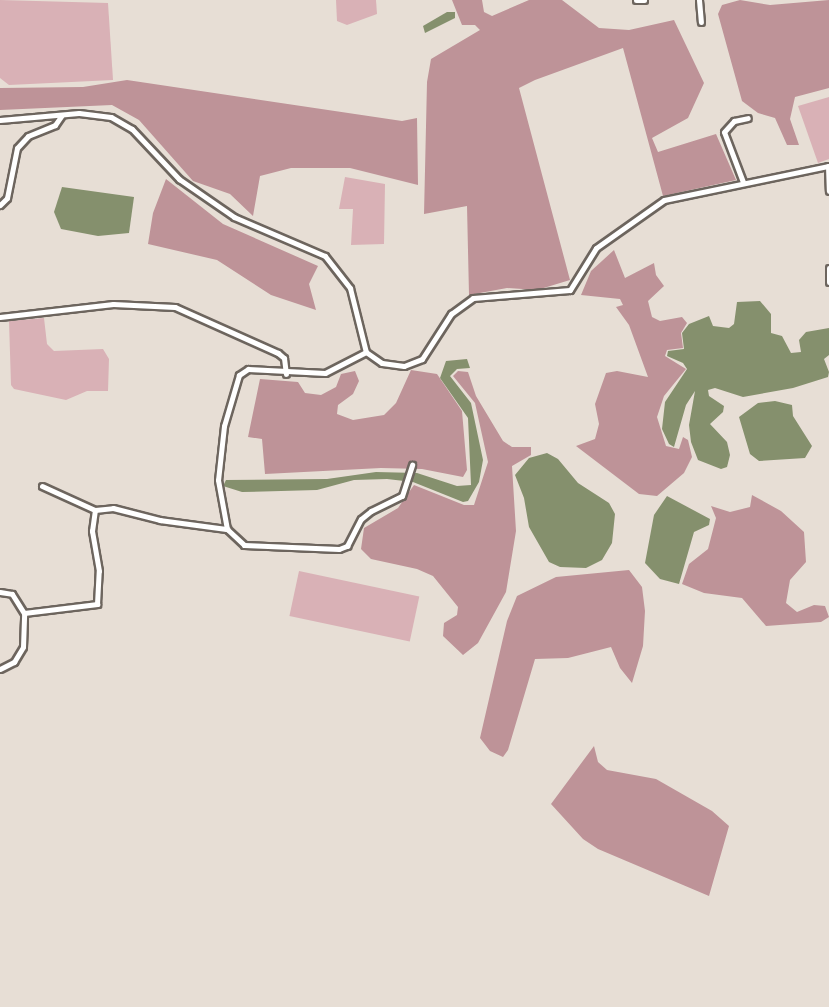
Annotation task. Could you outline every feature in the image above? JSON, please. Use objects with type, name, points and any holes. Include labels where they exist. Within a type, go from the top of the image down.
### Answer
[{"type":"street","points":[[636,0],[644,0]]},
{"type":"street","points":[[699,0],[701,22]]},
{"type":"street","points":[[0,120],[62,115],[111,117],[125,125],[155,150],[179,179],[234,217],[325,256],[350,288],[366,352],[382,363],[404,366],[422,359],[451,314],[473,298],[570,290],[596,248],[648,209],[664,201],[743,182],[829,166],[829,191]]},
{"type":"street","points":[[0,205],[7,198],[16,148],[28,136],[55,124],[62,115]]},
{"type":"street","points":[[743,182],[724,132],[734,121],[748,118]]},
{"type":"street","points":[[829,268],[829,282]]},
{"type":"street","points":[[0,317],[113,304],[176,307],[278,353],[284,358],[286,374]]},
{"type":"street","points":[[227,529],[218,480],[226,415],[238,375],[248,369],[286,374],[325,373],[366,352]]},
{"type":"street","points":[[42,486],[95,510],[113,508],[160,520],[227,529],[244,545],[339,549],[347,546],[366,515],[402,496],[412,465]]},
{"type":"street","points":[[24,613],[97,604],[99,571],[92,531],[95,510]]},
{"type":"street","points":[[0,592],[12,594],[24,613],[23,647],[14,662],[0,669]]},
{"type":"shaded area","points":[[0,0],[108,3],[113,80],[9,85],[0,78]]},
{"type":"shaded area","points":[[336,0],[376,0],[377,14],[347,25],[337,21]]},
{"type":"shaded area","points":[[452,0],[482,0],[484,12],[492,16],[529,0],[562,0],[599,28],[629,30],[674,20],[704,83],[688,118],[652,138],[658,152],[716,134],[736,180],[663,196],[623,48],[535,80],[519,88],[570,280],[537,290],[507,288],[469,295],[467,206],[424,214],[427,82],[431,59],[480,30],[475,25],[462,25]]},
{"type":"shaded area","points":[[740,0],[770,5],[829,0],[829,88],[795,97],[790,119],[799,145],[787,145],[775,118],[758,113],[742,101],[718,14],[722,5]]},
{"type":"shaded area","points":[[447,12],[455,12],[455,18],[425,33],[423,26]]},
{"type":"shaded area","points":[[127,80],[402,121],[417,118],[418,185],[350,168],[291,168],[260,176],[253,216],[230,194],[193,181],[139,120],[112,105],[0,110],[0,88],[83,87]]},
{"type":"shaded area","points":[[829,97],[829,159],[818,163],[798,106]]},
{"type":"shaded area","points":[[345,177],[385,184],[384,244],[351,245],[353,209],[339,209]]},
{"type":"shaded area","points":[[166,179],[223,224],[318,266],[309,284],[316,310],[271,295],[217,260],[148,244],[153,213]]},
{"type":"shaded area","points":[[62,187],[134,197],[129,233],[98,236],[61,229],[54,212]]},
{"type":"shaded area","points":[[614,250],[625,278],[654,263],[656,275],[664,286],[648,301],[652,317],[660,321],[682,317],[687,323],[681,333],[683,348],[667,350],[665,356],[686,369],[664,396],[657,417],[666,446],[679,449],[683,437],[688,440],[692,457],[684,473],[657,496],[639,494],[576,446],[595,439],[599,424],[595,404],[606,373],[617,371],[648,377],[629,325],[616,307],[623,305],[620,299],[581,295],[591,271]]},
{"type":"shaded area","points":[[760,301],[771,314],[771,333],[782,336],[791,353],[801,352],[799,340],[806,332],[829,328],[829,355],[824,359],[829,372],[828,377],[793,388],[743,397],[715,388],[708,390],[709,396],[724,406],[723,412],[710,424],[727,442],[730,455],[727,467],[721,469],[698,460],[691,442],[689,425],[695,391],[686,405],[674,447],[669,444],[662,429],[665,402],[687,369],[683,363],[667,356],[668,351],[684,349],[682,333],[689,324],[709,316],[713,326],[729,328],[734,324],[737,302]]},
{"type":"shaded area","points":[[44,318],[47,344],[54,351],[103,349],[109,359],[108,391],[87,391],[66,400],[14,389],[11,385],[9,321]]},
{"type":"shaded area","points":[[467,359],[470,368],[457,369],[450,376],[471,403],[483,460],[479,482],[468,501],[463,502],[413,482],[387,479],[354,480],[317,490],[242,492],[223,486],[226,480],[327,479],[376,472],[417,473],[457,486],[471,485],[468,418],[440,378],[446,361]]},
{"type":"shaded area","points":[[411,370],[437,374],[462,411],[467,470],[463,477],[422,469],[381,468],[265,474],[262,439],[248,437],[260,379],[298,382],[305,393],[321,395],[336,387],[341,374],[355,371],[359,381],[353,394],[338,405],[337,414],[353,420],[384,415],[396,403]]},
{"type":"shaded area","points":[[458,371],[468,372],[476,396],[503,441],[512,447],[531,447],[531,455],[512,466],[516,531],[506,592],[478,643],[463,655],[443,636],[444,623],[457,615],[458,607],[433,576],[417,569],[371,559],[361,549],[364,528],[398,508],[414,485],[464,505],[474,505],[488,462],[475,403],[453,376]]},
{"type":"shaded area","points":[[775,401],[792,405],[793,416],[812,446],[805,458],[759,461],[750,454],[739,417],[758,403]]},
{"type":"shaded area","points":[[547,453],[558,459],[578,483],[609,503],[615,514],[612,543],[602,560],[586,568],[560,567],[549,562],[529,527],[524,498],[515,475],[529,458]]},
{"type":"shaded area","points":[[752,495],[781,511],[804,532],[806,562],[790,580],[786,603],[797,612],[814,605],[825,606],[829,617],[821,622],[766,626],[742,598],[704,593],[682,584],[689,564],[708,549],[716,518],[711,506],[730,512],[750,507]]},
{"type":"shaded area","points":[[667,496],[710,519],[709,525],[694,532],[679,584],[660,579],[645,563],[654,515]]},
{"type":"shaded area","points":[[629,570],[642,587],[645,611],[643,646],[632,683],[620,668],[611,647],[568,658],[535,659],[508,750],[503,757],[490,751],[480,738],[507,621],[517,596],[556,577]]},
{"type":"shaded area","points":[[299,571],[419,597],[410,642],[289,616]]},
{"type":"shaded area","points":[[594,746],[598,762],[607,770],[656,779],[712,811],[729,826],[709,896],[598,849],[583,839],[551,804]]}]
